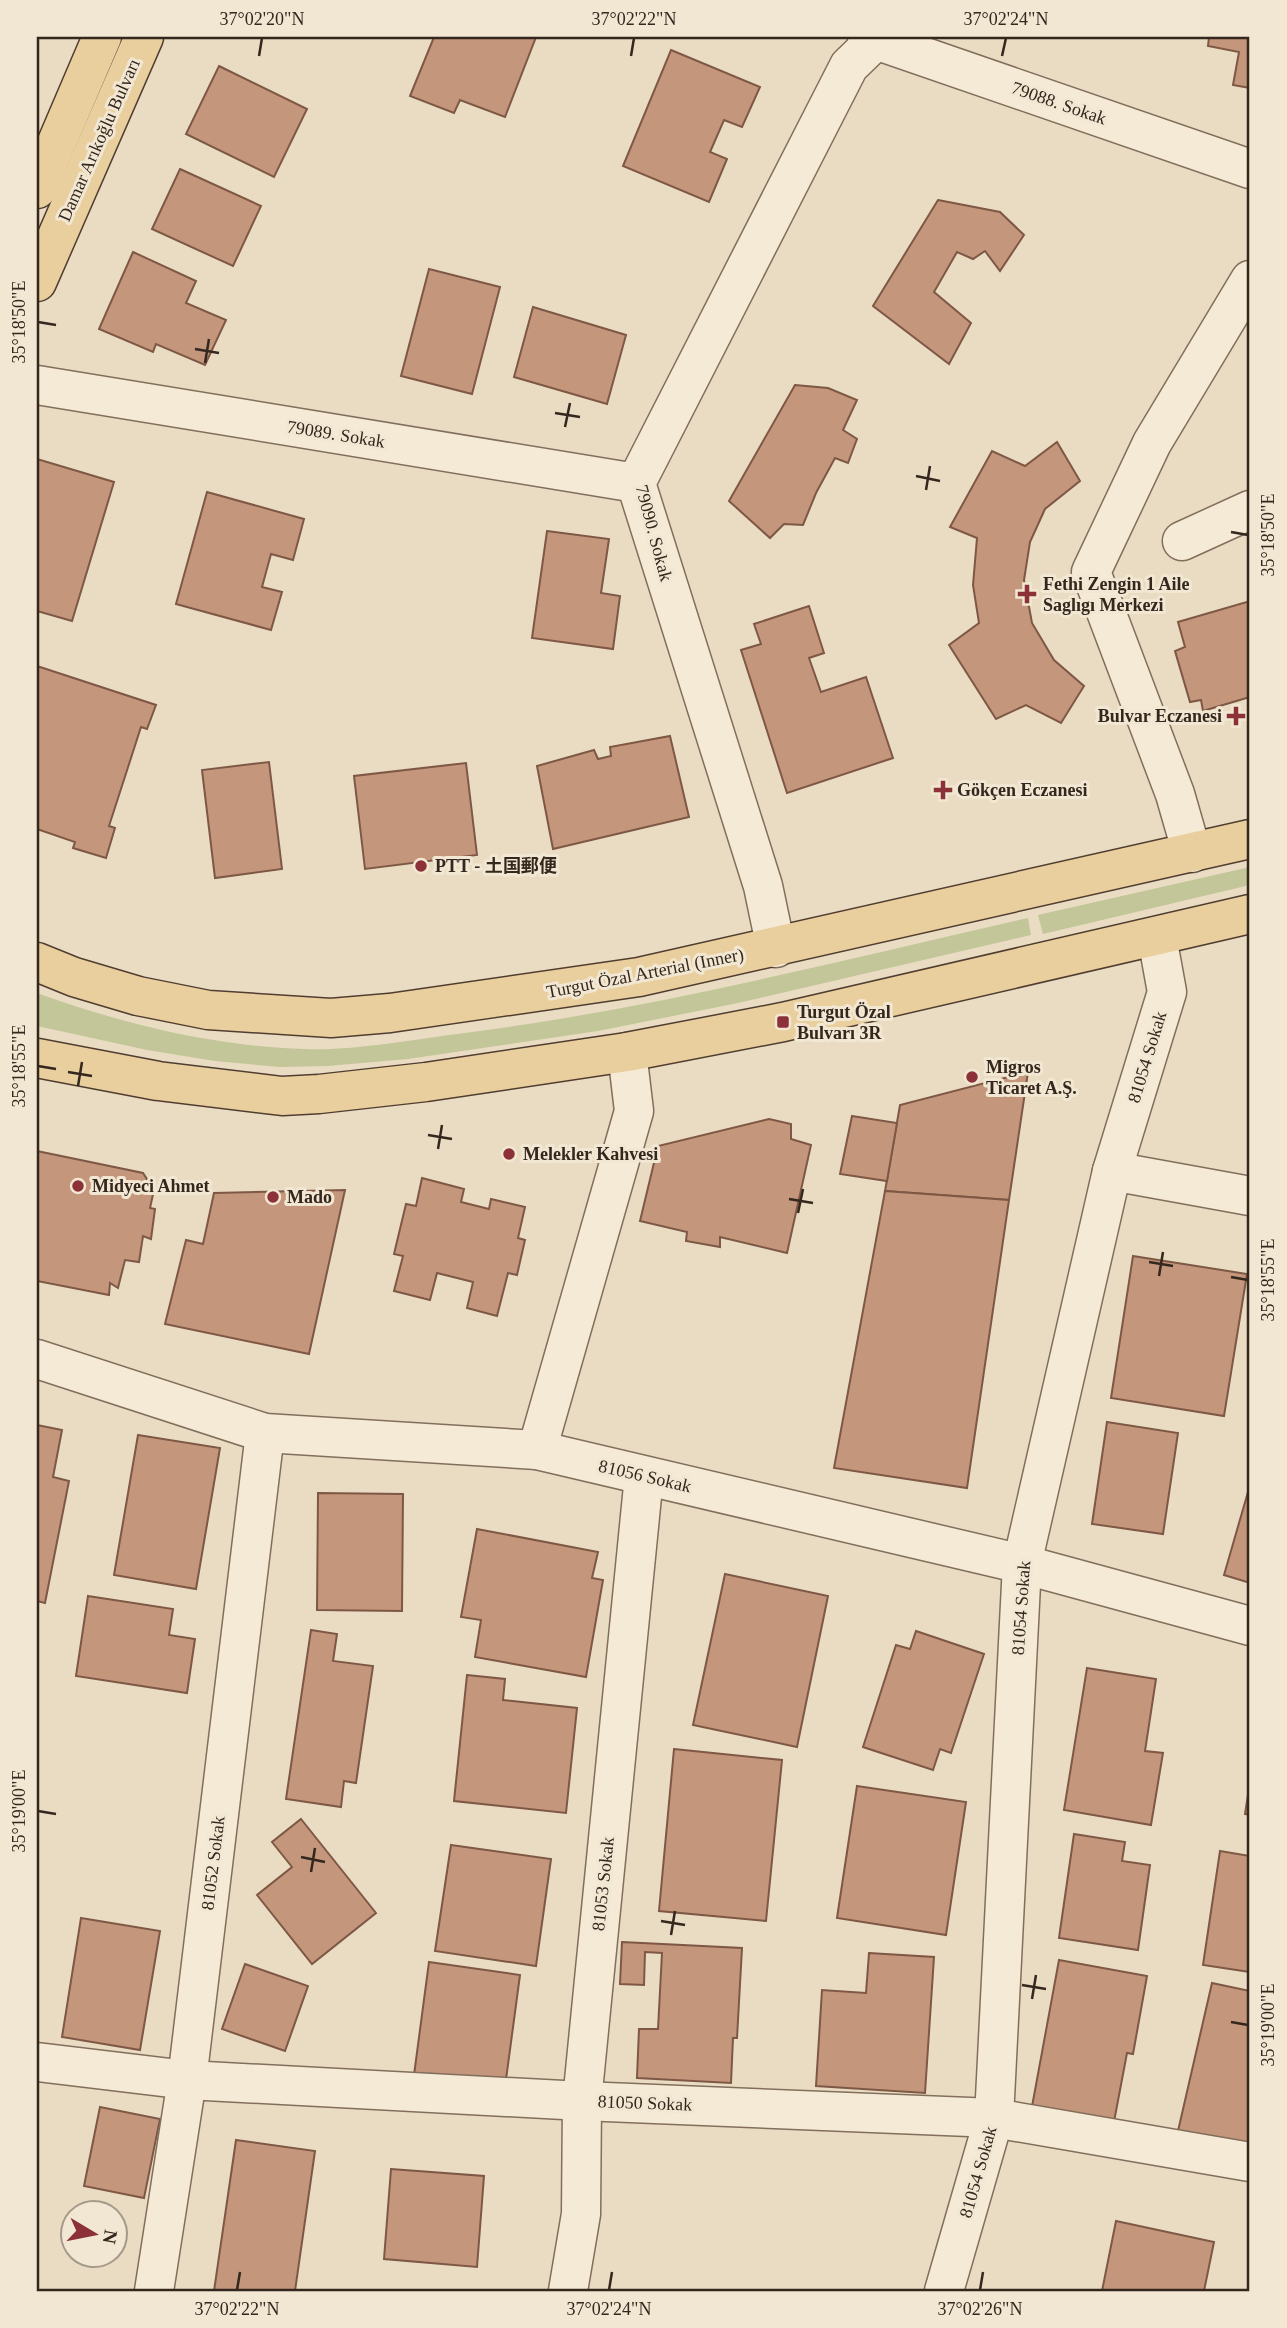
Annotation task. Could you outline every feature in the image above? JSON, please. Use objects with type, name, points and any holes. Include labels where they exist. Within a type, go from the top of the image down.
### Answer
[{"type":"main road","name":"Damar Arıkoğlu Bulvarı","points":[[37,189],[102,37]]},
{"type":"main road","name":"Damar Arıkoğlu Bulvarı","points":[[37,282],[144,37]]},
{"type":"main road","name":"Turgut Özal Arterial (Inner)","points":[[37,962],[74,977],[138,996],[208,1010],[331,1018],[390,1013],[639,977],[1250,839]]},
{"type":"main road","points":[[37,1058],[158,1081],[282,1096],[426,1082],[628,1052],[783,1022],[1250,914]]},
{"type":"street","name":"79088. Sokak","points":[[874,38],[1250,169]]},
{"type":"street","name":"79090. Sokak","points":[[776,948],[763,886],[636,483],[849,65],[874,38]]},
{"type":"street","points":[[1192,853],[1175,794],[1091,572],[1152,443],[1250,280]]},
{"type":"street","name":"79089. Sokak","points":[[37,386],[636,483]]},
{"type":"street","points":[[1182,541],[1250,510]]},
{"type":"street","name":"81054 Sokak","points":[[944,2291],[994,2118],[1022,1564],[1112,1171],[1167,992],[1157,937]]},
{"type":"street","points":[[537,1450],[634,1111],[628,1052]]},
{"type":"street","points":[[1112,1171],[1250,1196]]},
{"type":"street","name":"81056 Sokak","points":[[37,1359],[265,1433],[537,1450],[1022,1564],[1250,1626]]},
{"type":"street","name":"81052 Sokak","points":[[154,2291],[187,2080],[265,1433]]},
{"type":"street","name":"81053 Sokak","points":[[568,2291],[581,2214],[582,2101],[644,1476]]},
{"type":"street","name":"81050 Sokak","points":[[37,2062],[187,2080],[582,2101],[994,2118],[1250,2162]]},
{"type":"green space","points":[[1250,867],[1250,885],[1043,934],[1038,915]]},
{"type":"green space","points":[[1028,918],[1031,935],[738,1003],[598,1031],[408,1059],[279,1067],[215,1061],[147,1050],[37,1026],[37,993],[135,1024],[202,1038],[305,1049],[361,1047],[601,1012]]},
{"type":"building","points":[[434,37],[536,37],[505,117],[460,100],[454,113],[410,96]]},
{"type":"building","points":[[1209,37],[1250,37],[1250,88],[1233,85],[1239,52],[1208,46]]},
{"type":"building","points":[[671,50],[760,87],[742,127],[724,120],[710,152],[727,159],[709,202],[623,166]]},
{"type":"building","points":[[219,66],[307,109],[274,177],[186,134]]},
{"type":"building","points":[[180,169],[261,206],[233,266],[152,229]]},
{"type":"building","points":[[938,200],[1000,212],[1024,235],[1000,271],[985,251],[973,259],[957,252],[934,292],[971,323],[949,364],[873,306]]},
{"type":"building","points":[[133,252],[196,281],[186,303],[226,320],[205,365],[156,344],[153,352],[99,329]]},
{"type":"building","points":[[429,269],[500,287],[472,394],[401,376]]},
{"type":"building","points":[[533,307],[626,335],[607,404],[514,377]]},
{"type":"building","points":[[795,385],[828,388],[857,400],[843,430],[857,439],[848,463],[835,458],[803,525],[784,524],[770,538],[729,501]]},
{"type":"building","points":[[1057,442],[1080,481],[1045,509],[1030,542],[1024,580],[1032,623],[1054,660],[1084,686],[1061,723],[1026,705],[996,719],[949,645],[979,623],[973,585],[977,538],[950,527],[992,451],[1025,466]]},
{"type":"building","points":[[37,459],[114,482],[72,621],[37,611]]},
{"type":"building","points":[[207,492],[304,519],[293,560],[271,554],[262,587],[282,592],[271,630],[176,604]]},
{"type":"building","points":[[547,531],[609,539],[601,593],[620,596],[613,649],[532,638]]},
{"type":"building","points":[[1250,601],[1250,697],[1203,711],[1201,700],[1190,702],[1175,651],[1185,647],[1178,622]]},
{"type":"building","points":[[809,606],[824,653],[809,658],[821,692],[866,677],[893,758],[787,793],[741,650],[761,644],[754,624]]},
{"type":"building","points":[[37,666],[156,705],[147,729],[141,727],[109,826],[115,828],[106,858],[73,848],[75,842],[37,829]]},
{"type":"building","points":[[670,736],[689,817],[553,849],[537,766],[594,750],[598,759],[611,756],[610,747]]},
{"type":"building","points":[[269,762],[282,869],[215,878],[202,770]]},
{"type":"building","points":[[466,763],[477,855],[365,869],[354,776]]},
{"type":"building","points":[[1028,1072],[1009,1200],[885,1191],[900,1105]]},
{"type":"building","points":[[852,1116],[897,1123],[887,1181],[840,1174]]},
{"type":"building","points":[[769,1119],[791,1124],[791,1139],[811,1145],[787,1253],[720,1237],[720,1247],[686,1241],[687,1232],[640,1221],[658,1146]]},
{"type":"building","points":[[37,1151],[143,1173],[154,1190],[150,1208],[155,1209],[151,1239],[143,1236],[139,1262],[125,1260],[118,1288],[110,1283],[109,1295],[37,1281]]},
{"type":"building","points":[[422,1178],[464,1189],[461,1202],[489,1209],[491,1199],[525,1207],[518,1238],[525,1240],[517,1275],[508,1273],[497,1316],[467,1308],[473,1282],[437,1273],[430,1300],[394,1291],[403,1256],[394,1254],[406,1204],[416,1206]]},
{"type":"building","points":[[345,1190],[309,1354],[165,1324],[186,1240],[203,1244],[214,1193]]},
{"type":"building","points":[[885,1191],[1009,1200],[967,1488],[834,1468]]},
{"type":"building","points":[[1133,1256],[1247,1274],[1224,1416],[1111,1398]]},
{"type":"building","points":[[1107,1422],[1178,1433],[1163,1534],[1092,1524]]},
{"type":"building","points":[[37,1425],[62,1430],[53,1477],[69,1481],[45,1603],[37,1601]]},
{"type":"building","points":[[138,1435],[220,1448],[196,1589],[114,1575]]},
{"type":"building","points":[[1250,1485],[1250,1583],[1224,1575]]},
{"type":"building","points":[[318,1493],[403,1494],[402,1611],[317,1610]]},
{"type":"building","points":[[477,1529],[598,1552],[592,1578],[603,1580],[586,1677],[475,1657],[481,1620],[461,1617]]},
{"type":"building","points":[[725,1574],[828,1596],[797,1747],[693,1725]]},
{"type":"building","points":[[88,1596],[173,1609],[169,1635],[195,1639],[187,1693],[76,1676]]},
{"type":"building","points":[[311,1630],[337,1634],[333,1661],[373,1666],[356,1783],[344,1781],[341,1807],[286,1799]]},
{"type":"building","points":[[916,1631],[984,1654],[951,1753],[940,1749],[933,1770],[863,1747],[896,1645],[910,1649]]},
{"type":"building","points":[[1087,1668],[1156,1679],[1145,1751],[1163,1753],[1151,1825],[1064,1810]]},
{"type":"building","points":[[467,1675],[505,1679],[503,1700],[577,1708],[566,1813],[454,1801]]},
{"type":"building","points":[[674,1749],[782,1760],[766,1921],[659,1911]]},
{"type":"building","points":[[1250,1782],[1250,1815],[1245,1814]]},
{"type":"building","points":[[857,1786],[966,1802],[946,1935],[837,1918]]},
{"type":"building","points":[[301,1819],[376,1913],[312,1964],[257,1895],[292,1867],[272,1842]]},
{"type":"building","points":[[1074,1834],[1125,1842],[1122,1861],[1150,1865],[1138,1950],[1059,1938]]},
{"type":"building","points":[[451,1845],[551,1859],[536,1966],[435,1951]]},
{"type":"building","points":[[1220,1851],[1250,1856],[1250,1972],[1203,1965]]},
{"type":"building","points":[[81,1918],[160,1931],[140,2050],[62,2037]]},
{"type":"building","points":[[622,1942],[742,1948],[737,2038],[733,2038],[731,2083],[637,2078],[639,2029],[658,2029],[662,1953],[645,1952],[644,1985],[620,1984]]},
{"type":"building","points":[[869,1953],[934,1957],[925,2093],[816,2086],[822,1990],[866,1993]]},
{"type":"building","points":[[1059,1960],[1147,1976],[1133,2054],[1127,2053],[1113,2127],[1031,2112]]},
{"type":"building","points":[[429,1962],[520,1975],[505,2087],[414,2075]]},
{"type":"building","points":[[245,1964],[308,1986],[285,2051],[222,2029]]},
{"type":"building","points":[[1212,1983],[1250,1991],[1250,2148],[1178,2131]]},
{"type":"building","points":[[100,2107],[160,2119],[144,2198],[84,2186]]},
{"type":"building","points":[[236,2140],[315,2151],[295,2291],[214,2291]]},
{"type":"building","points":[[391,2169],[484,2176],[477,2267],[384,2259]]},
{"type":"building","points":[[1116,2221],[1214,2242],[1204,2291],[1102,2291]]},
{"type":"place","name":"Fethi Zengin 1 Aile Saglıgı Merkezi","points":[[1027,594]]},
{"type":"place","name":"Bulvar Eczanesi","points":[[1236,716]]},
{"type":"place","name":"Gökçen Eczanesi","points":[[943,790]]},
{"type":"place","name":"PTT - 土国郵便","points":[[421,866]]},
{"type":"place","name":"Turgut Özal Bulvarı 3R","points":[[783,1022]]},
{"type":"place","name":"Migros Ticaret A.Ş.","points":[[972,1077]]},
{"type":"place","name":"Melekler Kahvesi","points":[[509,1154]]},
{"type":"place","name":"Midyeci Ahmet","points":[[78,1186]]},
{"type":"place","name":"Mado","points":[[273,1197]]}]
